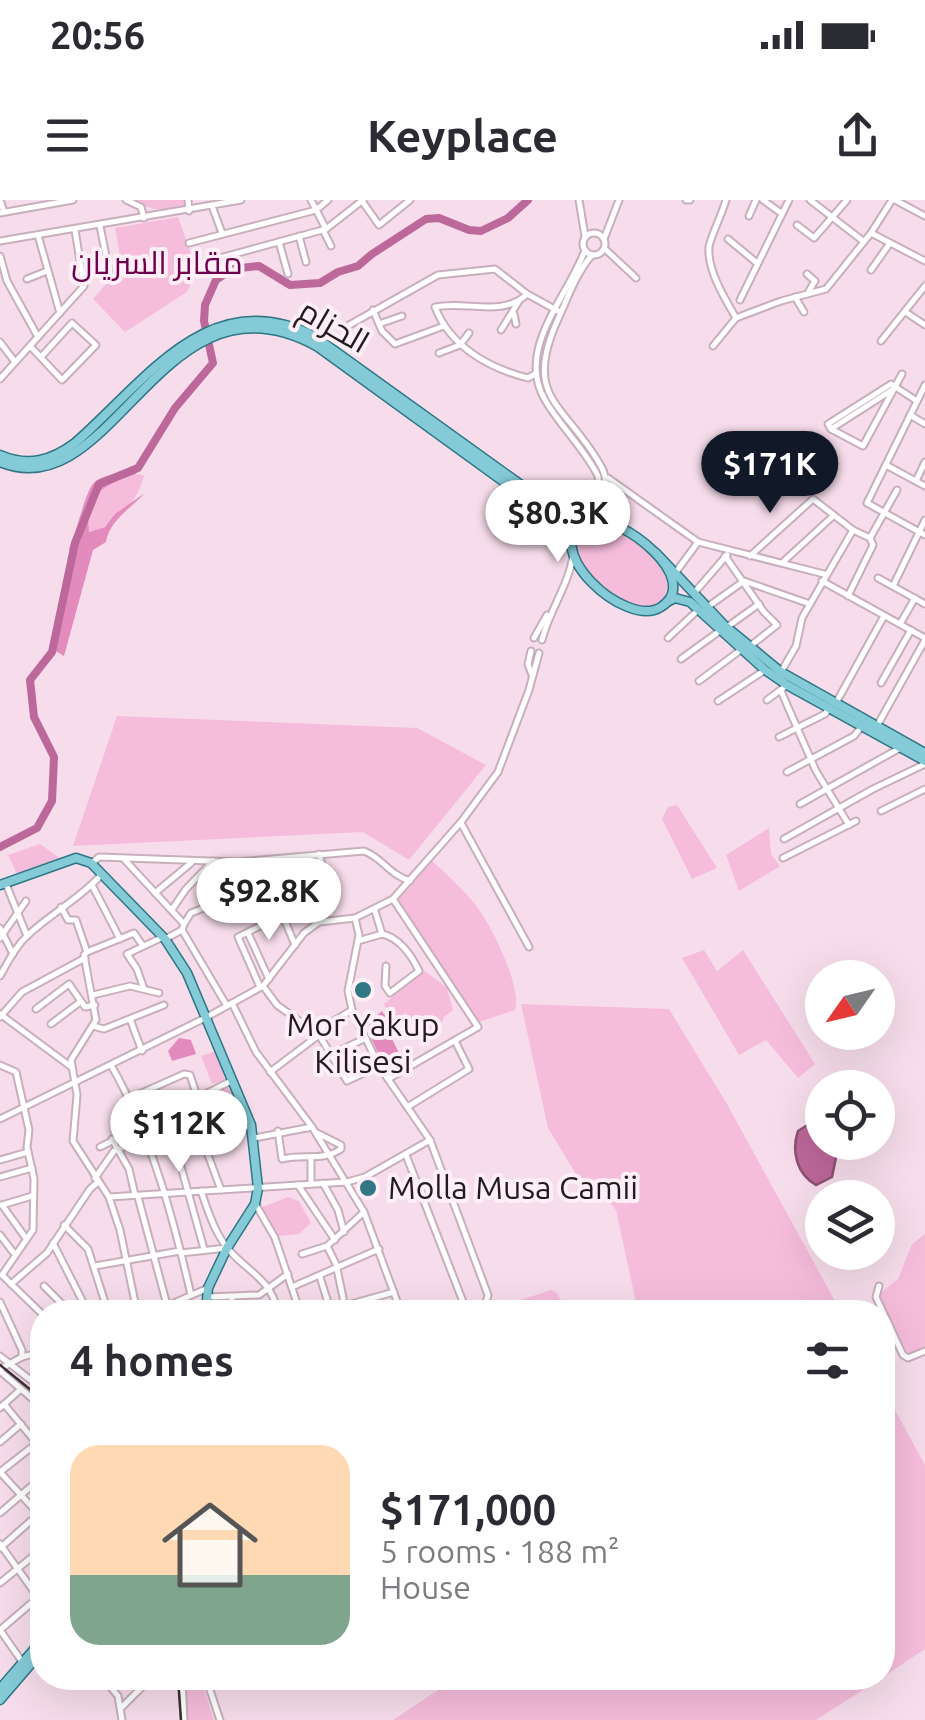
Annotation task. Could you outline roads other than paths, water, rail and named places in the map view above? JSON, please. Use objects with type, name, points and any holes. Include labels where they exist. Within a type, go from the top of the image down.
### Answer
[{"type":"main road","name":"الحزام","points":[[0,458],[29,469],[61,462],[197,340],[236,321],[268,321],[314,336],[556,510],[590,519]]},
{"type":"main road","name":"الحزام","points":[[211,332],[270,328],[318,347],[550,516],[572,550]]},
{"type":"main road","points":[[702,608],[683,599],[650,611],[608,597],[587,576],[572,550],[574,530],[590,519],[612,522],[632,531],[702,608],[746,648],[925,763]]},
{"type":"main road","points":[[656,553],[672,582],[667,602]]},
{"type":"main road","points":[[746,648],[784,688],[877,726],[925,753]]},
{"type":"main road","points":[[3,885],[76,858],[91,863],[164,938],[187,972],[251,1124],[258,1188],[255,1204],[227,1248],[207,1300]]},
{"type":"main road","points":[[0,1689],[30,1654]]},
{"type":"main road","points":[[0,1700],[30,1665]]},
{"type":"street","points":[[0,200],[2,212],[73,200]]},
{"type":"street","points":[[126,200],[141,206],[144,218]]},
{"type":"street","points":[[188,200],[189,211]]},
{"type":"street","points":[[0,241],[241,200]]},
{"type":"street","points":[[311,200],[331,246]]},
{"type":"street","points":[[189,243],[316,210],[328,200]]},
{"type":"street","points":[[204,262],[324,230],[362,201],[380,225],[410,200]]},
{"type":"street","points":[[578,200],[585,250],[544,354],[544,382],[554,403],[606,477],[698,542],[728,554],[782,562],[823,578],[925,639],[877,726]]},
{"type":"street","points":[[619,200],[604,249],[636,278]]},
{"type":"street","points":[[749,216],[756,200]]},
{"type":"street","points":[[764,200],[782,214]]},
{"type":"street","points":[[740,300],[789,200]]},
{"type":"street","points":[[810,200],[863,241]]},
{"type":"street","points":[[797,225],[814,238],[846,200]]},
{"type":"street","points":[[714,346],[736,318],[826,289],[893,200],[925,216]]},
{"type":"street","points":[[723,201],[722,219],[709,247],[714,272],[736,318]]},
{"type":"street","points":[[215,204],[222,233]]},
{"type":"street","points":[[586,237],[612,216]]},
{"type":"street","points":[[100,226],[110,276]]},
{"type":"street","points":[[0,379],[84,286],[75,230]]},
{"type":"street","points":[[594,233],[604,240]]},
{"type":"street","points":[[871,233],[925,262]]},
{"type":"street","points":[[38,235],[60,313]]},
{"type":"street","points":[[299,236],[306,262]]},
{"type":"street","points":[[728,239],[757,263]]},
{"type":"street","points":[[279,242],[288,274]]},
{"type":"street","points":[[871,270],[890,243]]},
{"type":"street","points":[[590,519],[598,496],[598,476],[542,396],[535,374],[538,348],[558,311],[592,255],[604,249]]},
{"type":"street","points":[[585,250],[592,255]]},
{"type":"street","points":[[0,256],[4,282],[38,337]]},
{"type":"street","points":[[344,328],[438,275],[494,268],[527,294],[558,311]]},
{"type":"street","points":[[27,279],[46,271]]},
{"type":"street","points":[[807,274],[815,281],[808,294]]},
{"type":"street","points":[[881,341],[925,287]]},
{"type":"street","points":[[500,330],[527,294]]},
{"type":"street","points":[[795,297],[804,312]]},
{"type":"street","points":[[520,301],[435,307],[460,345],[482,360],[514,375],[528,378],[535,374]]},
{"type":"street","points":[[373,310],[387,338],[398,345],[444,326]]},
{"type":"street","points":[[906,312],[925,325]]},
{"type":"street","points":[[514,314],[516,324]]},
{"type":"street","points":[[380,324],[402,316]]},
{"type":"street","points":[[30,346],[62,380],[96,345],[72,324],[41,356]]},
{"type":"street","points":[[439,354],[460,345],[468,333]]},
{"type":"street","points":[[0,342],[15,362]]},
{"type":"street","points":[[902,374],[894,389],[863,446],[831,429],[877,396],[894,389],[917,401]]},
{"type":"street","points":[[922,534],[868,503],[925,385]]},
{"type":"street","points":[[910,415],[925,424]]},
{"type":"street","points":[[916,481],[925,462]]},
{"type":"street","points":[[886,465],[925,486]]},
{"type":"street","points":[[606,477],[604,512],[612,522]]},
{"type":"street","points":[[870,538],[897,490]]},
{"type":"street","points":[[750,556],[813,499],[852,530],[870,538],[873,545],[848,596]]},
{"type":"street","points":[[782,562],[832,516]]},
{"type":"street","points":[[893,586],[922,534],[925,520]]},
{"type":"street","points":[[781,672],[796,646],[799,629],[823,578],[852,530]]},
{"type":"street","points":[[674,575],[698,542]]},
{"type":"street","points":[[538,639],[569,573],[572,550]]},
{"type":"street","points":[[699,680],[777,626],[728,554]]},
{"type":"street","points":[[693,594],[728,554]]},
{"type":"street","points":[[569,573],[574,570],[587,576]]},
{"type":"street","points":[[878,578],[925,604]]},
{"type":"street","points":[[744,581],[810,604]]},
{"type":"street","points":[[668,638],[702,608],[744,581]]},
{"type":"street","points":[[900,624],[915,598]]},
{"type":"street","points":[[682,658],[759,604]]},
{"type":"street","points":[[779,737],[825,714],[832,706],[884,616]]},
{"type":"street","points":[[881,683],[911,630]]},
{"type":"street","points":[[0,1119],[142,1051],[261,987],[306,930],[322,920],[355,918],[393,899],[461,822],[498,772],[533,677],[535,652]]},
{"type":"street","points":[[718,701],[765,670]]},
{"type":"street","points":[[767,700],[784,688],[826,788],[853,823],[782,858]]},
{"type":"street","points":[[786,772],[854,736],[862,726]]},
{"type":"street","points":[[800,804],[900,748]]},
{"type":"street","points":[[784,839],[925,763]]},
{"type":"street","points":[[881,810],[925,789]]},
{"type":"street","points":[[461,822],[529,948]]},
{"type":"street","points":[[91,863],[99,857],[192,862],[368,852],[394,876],[410,881]]},
{"type":"street","points":[[295,945],[275,897],[306,890],[327,878],[319,854]]},
{"type":"street","points":[[123,858],[172,910],[256,1052],[347,1182],[364,1212],[397,1300]]},
{"type":"street","points":[[172,910],[213,861]]},
{"type":"street","points":[[155,893],[192,862]]},
{"type":"street","points":[[0,976],[27,936],[102,874]]},
{"type":"street","points":[[3,885],[27,936]]},
{"type":"street","points":[[92,886],[120,938]]},
{"type":"street","points":[[144,989],[127,954],[182,927],[191,913],[242,893],[252,898],[264,925]]},
{"type":"street","points":[[388,1079],[478,1026],[393,899]]},
{"type":"street","points":[[13,954],[1,934],[26,901]]},
{"type":"street","points":[[61,907],[68,920],[76,920],[95,1006],[93,1026],[74,1052],[70,1066],[77,1095],[73,1141],[108,1197],[136,1300]]},
{"type":"street","points":[[374,911],[382,934]]},
{"type":"street","points":[[282,915],[238,938],[261,987],[316,1034],[347,1082],[380,1066]]},
{"type":"street","points":[[355,918],[358,941],[348,991],[352,1010],[380,1066],[430,1140],[487,1290],[486,1300]]},
{"type":"street","points":[[248,933],[269,980]]},
{"type":"street","points":[[70,1066],[0,1015],[22,992],[120,938],[135,934],[143,946]]},
{"type":"street","points":[[358,941],[392,935],[419,970],[390,993],[385,986],[386,966]]},
{"type":"street","points":[[36,1010],[69,984],[85,1008],[95,1006]]},
{"type":"street","points":[[93,995],[130,986],[159,992]]},
{"type":"street","points":[[50,1024],[80,1002]]},
{"type":"street","points":[[93,1026],[104,1029],[164,1005]]},
{"type":"street","points":[[270,1072],[352,1010]]},
{"type":"street","points":[[130,1019],[142,1051]]},
{"type":"street","points":[[330,1055],[366,1038]]},
{"type":"street","points":[[408,1106],[469,1068],[455,1041]]},
{"type":"street","points":[[0,1065],[16,1072],[29,1130],[35,1222],[1,1274],[30,1302]]},
{"type":"street","points":[[111,1065],[165,1194],[191,1295]]},
{"type":"street","points":[[128,1098],[184,1074],[190,1075],[196,1096]]},
{"type":"street","points":[[100,1147],[233,1080]]},
{"type":"street","points":[[188,1101],[221,1190]]},
{"type":"street","points":[[11,1284],[47,1253],[114,1152],[144,1138],[216,1119],[228,1132],[251,1124]]},
{"type":"street","points":[[254,1138],[278,1131],[314,1130],[341,1144],[341,1149],[330,1156],[281,1158],[278,1131]]},
{"type":"street","points":[[171,1131],[204,1249]]},
{"type":"street","points":[[112,1139],[129,1169],[165,1300]]},
{"type":"street","points":[[108,1197],[347,1182],[365,1177],[430,1140]]},
{"type":"street","points":[[0,1160],[28,1152]]},
{"type":"street","points":[[406,1154],[462,1300]]},
{"type":"street","points":[[311,1158],[311,1184]]},
{"type":"street","points":[[0,1178],[32,1168]]},
{"type":"street","points":[[323,1183],[338,1210],[344,1232]]},
{"type":"street","points":[[298,1185],[335,1240]]},
{"type":"street","points":[[201,1191],[227,1248],[270,1288],[274,1300]]},
{"type":"street","points":[[25,1237],[1,1205],[32,1196]]},
{"type":"street","points":[[255,1204],[275,1238],[296,1300]]},
{"type":"street","points":[[302,1254],[327,1246],[364,1212]]},
{"type":"street","points":[[64,1226],[79,1237],[95,1266],[105,1300]]},
{"type":"street","points":[[0,1234],[14,1253]]},
{"type":"street","points":[[53,1243],[82,1300]]},
{"type":"street","points":[[327,1246],[338,1269],[343,1300]]},
{"type":"street","points":[[95,1266],[153,1254],[227,1248]]},
{"type":"street","points":[[292,1287],[379,1249]]},
{"type":"street","points":[[182,1300],[208,1293],[259,1296],[288,1274]]},
{"type":"street","points":[[320,1277],[327,1300]]},
{"type":"street","points":[[44,1286],[58,1300]]},
{"type":"street","points":[[877,1300],[879,1286]]},
{"type":"street","points":[[371,1300],[394,1292]]},
{"type":"street","points":[[0,1302],[22,1357]]},
{"type":"street","points":[[895,1339],[903,1356],[908,1358],[925,1351]]},
{"type":"street","points":[[30,1355],[9,1362],[0,1370],[30,1397]]},
{"type":"street","points":[[0,1356],[30,1379]]},
{"type":"street","points":[[21,1389],[2,1406],[30,1436]]},
{"type":"street","points":[[0,1442],[20,1424]]},
{"type":"street","points":[[30,1448],[0,1472],[30,1502]]},
{"type":"street","points":[[0,1512],[30,1487]]},
{"type":"street","points":[[30,1523],[1,1546],[30,1582]]},
{"type":"street","points":[[0,1583],[30,1559]]},
{"type":"street","points":[[23,1662],[0,1630],[30,1607]]},
{"type":"street","points":[[113,1690],[122,1720]]},
{"type":"street","points":[[121,1708],[140,1690]]},
{"type":"street","points":[[183,1690],[184,1720]]},
{"type":"street","points":[[210,1690],[220,1720]]},
{"type":"waterway","points":[[0,847],[37,828],[52,801],[54,757],[34,717],[30,680],[52,652],[75,543],[99,484],[138,468],[175,408],[213,363],[204,321],[205,305],[216,280],[232,269],[259,266],[290,285],[320,283],[358,266],[426,219],[439,218],[481,231],[508,218],[528,200]]},
{"type":"railway","points":[[0,1365],[30,1389]]},
{"type":"railway","points":[[179,1690],[181,1720]]},
{"type":"place","name":"Mor Yakup Kilisesi","points":[[363,990]]},
{"type":"place","name":"Molla Musa Camii","points":[[368,1188]]},
{"type":"park label","name":"مقابر السريان","points":[[157,263]]}]
